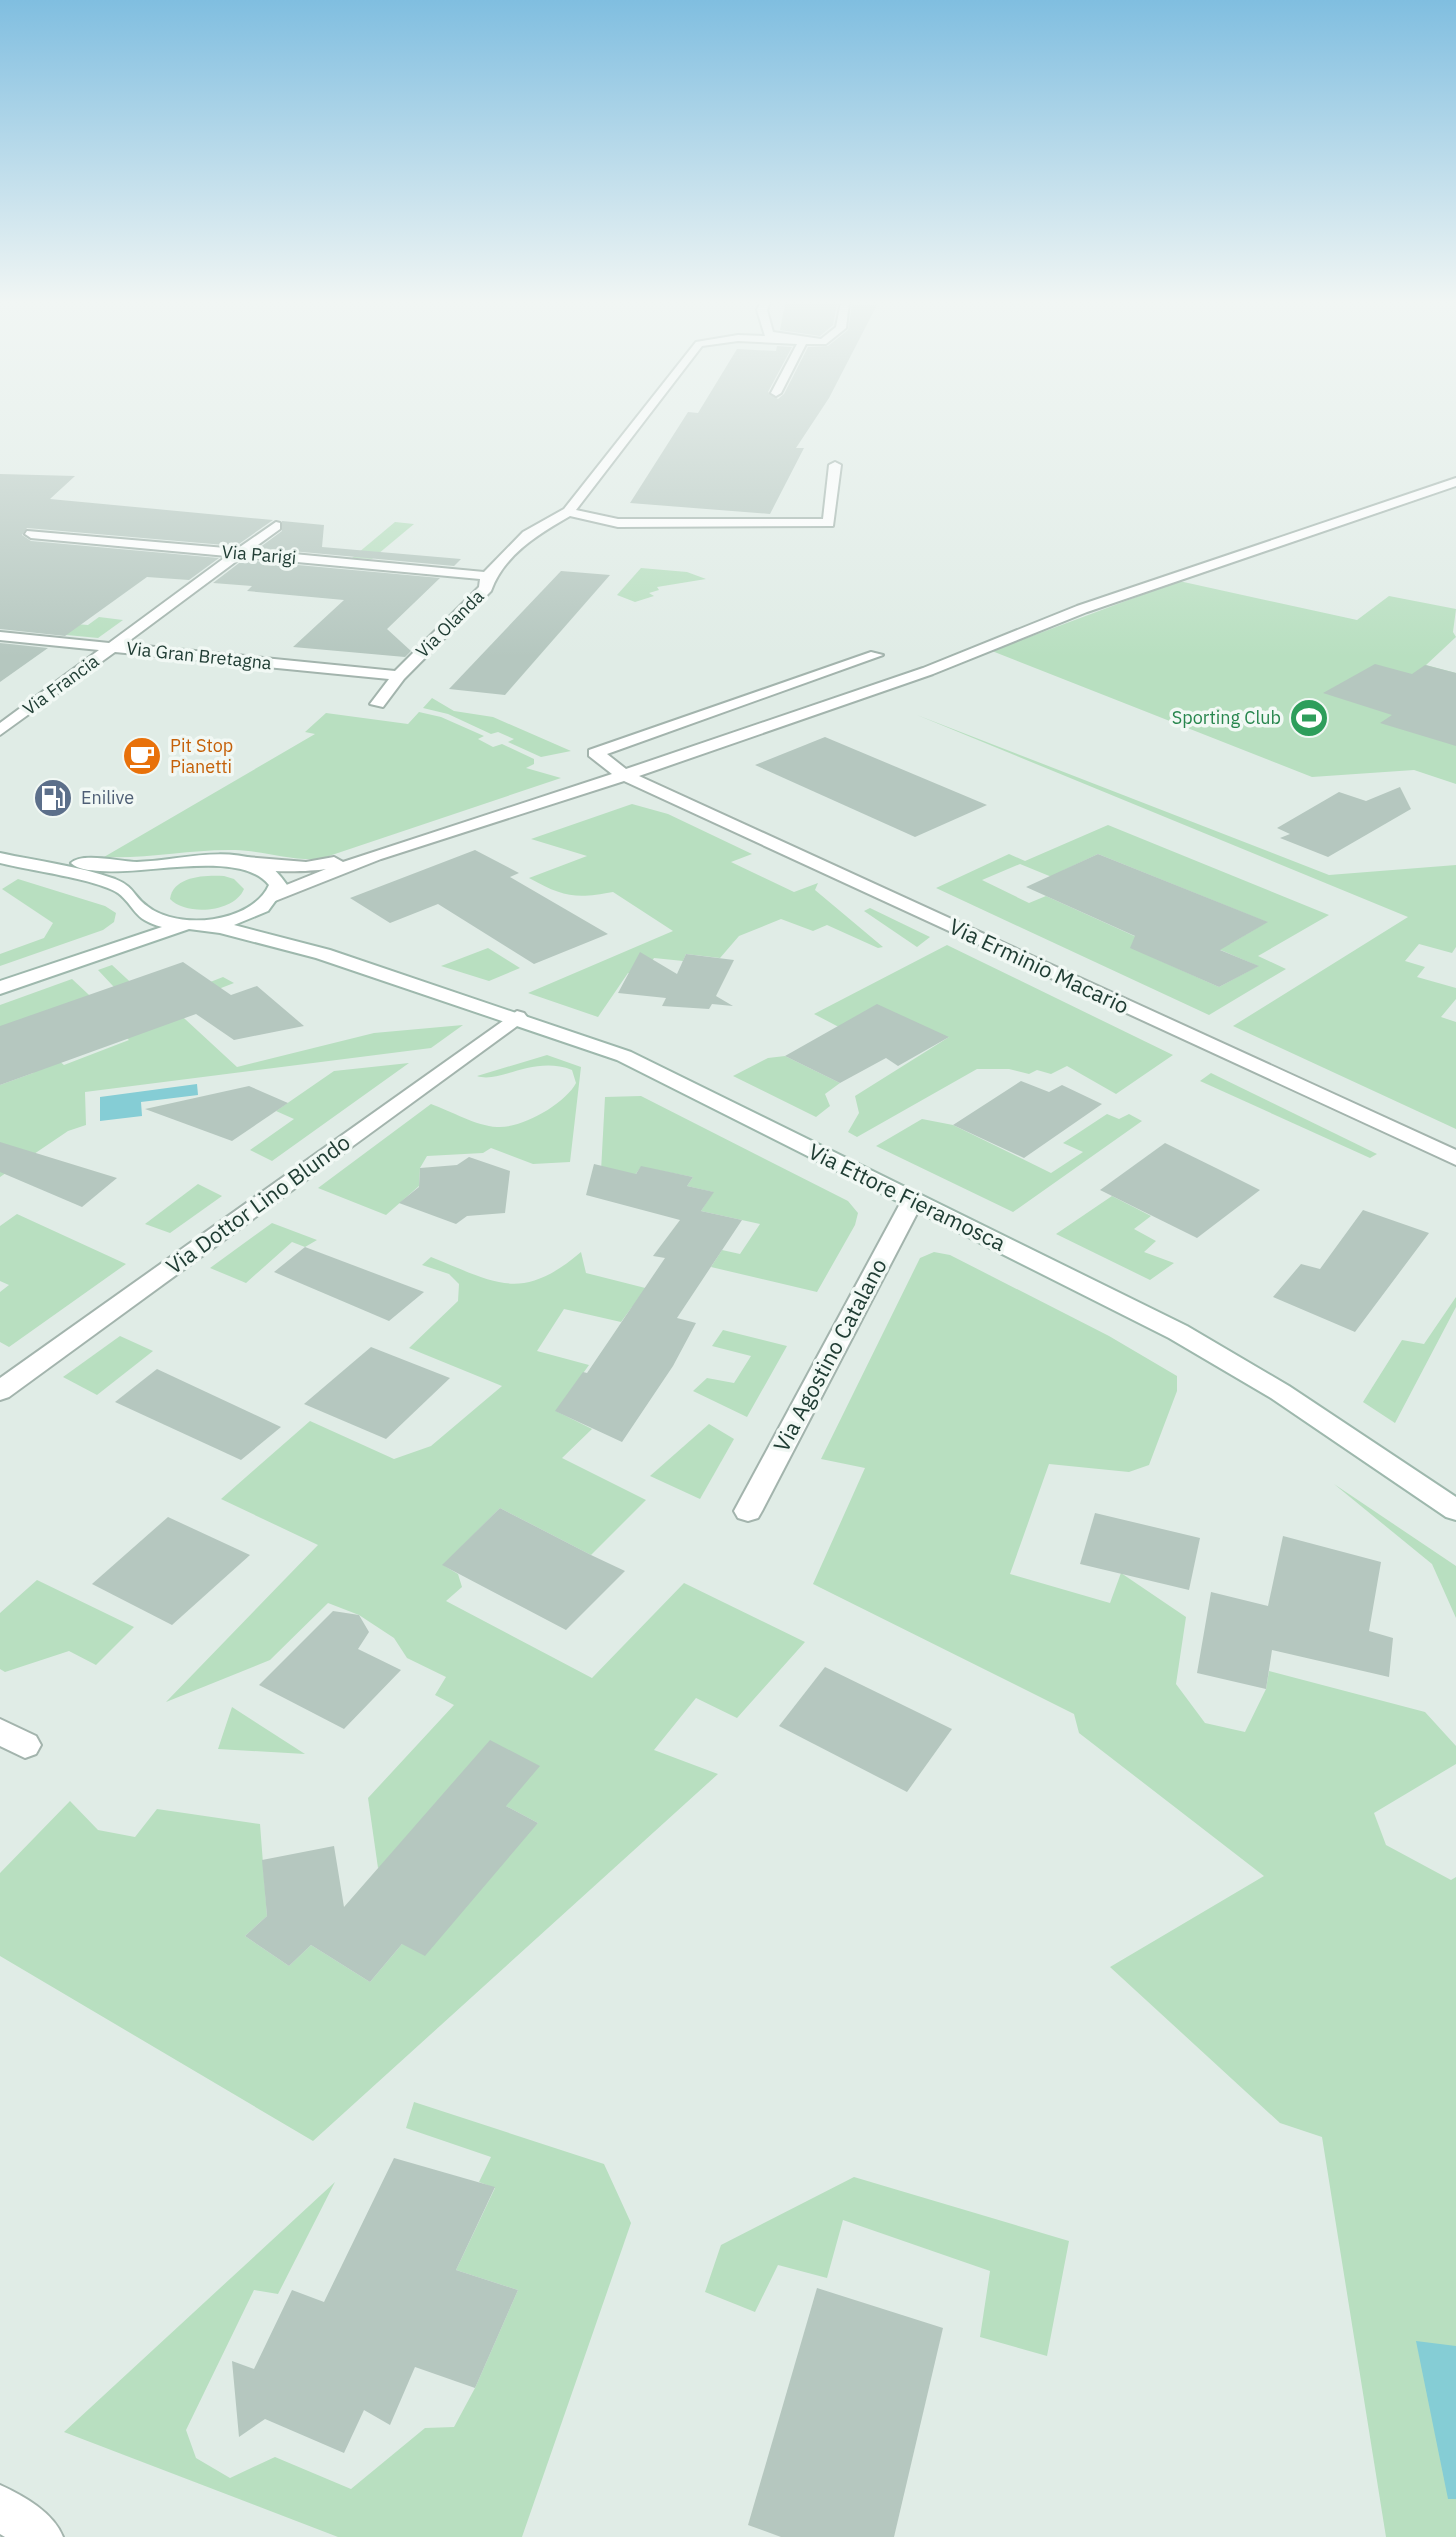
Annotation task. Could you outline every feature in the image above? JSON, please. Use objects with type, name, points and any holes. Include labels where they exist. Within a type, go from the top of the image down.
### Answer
[{"type":"street","name":"Via Olanda","points":[[378,704],[399,676],[486,588],[487,576],[527,535],[568,512],[639,420]]},
{"type":"street","points":[[568,512],[618,523],[829,523],[835,465]]},
{"type":"street","points":[[0,988],[113,947],[194,925],[239,918],[272,899],[375,855],[682,757],[913,676],[1082,609],[1456,482]]},
{"type":"street","name":"Via Francia","points":[[0,730],[276,526]]},
{"type":"street","name":"Via Parigi","points":[[31,534],[487,576]]},
{"type":"street","name":"Via Gran Bretagna","points":[[0,636],[399,676]]},
{"type":"street","points":[[622,774],[595,753],[876,655]]},
{"type":"street","name":"Via Erminio Macario","points":[[622,774],[1456,1158]]},
{"type":"street","points":[[0,841],[97,866],[227,860],[306,867],[375,855]]},
{"type":"street","points":[[0,858],[106,882],[125,890],[139,907],[162,921],[221,927],[323,954]]},
{"type":"street","points":[[246,862],[274,875],[278,885],[269,915],[279,928],[323,954]]},
{"type":"street","points":[[113,947],[137,926],[137,895],[142,886],[167,870],[184,864]]},
{"type":"street","name":"Via Ettore Fieramosca","points":[[323,954],[517,1017],[624,1056],[1178,1332],[1280,1392],[1456,1510]]},
{"type":"street","name":"Via Dottor Lino Blundo","points":[[0,1391],[517,1017]]},
{"type":"street","name":"Via Agostino Catalano","points":[[748,1511],[913,1200]]},
{"type":"street","points":[[0,2507],[41,2537]]},
{"type":"green space","points":[[395,522],[414,524],[372,559],[352,558]]},
{"type":"green space","points":[[641,568],[687,572],[706,579],[657,587],[659,590],[649,593],[654,596],[635,602],[617,595]]},
{"type":"green space","name":"Sporting Club","points":[[1179,581],[1357,620],[1389,596],[1456,609],[1453,632],[1456,637],[1426,665],[1456,673],[1456,784],[1414,770],[1312,777],[992,651]]},
{"type":"green space","points":[[99,617],[123,620],[98,638],[36,632],[51,622],[88,625]]},
{"type":"green space","points":[[432,698],[454,711],[493,717],[571,751],[541,757],[508,742],[514,739],[498,732],[491,734],[448,714],[423,708]]},
{"type":"green space","points":[[419,712],[441,717],[484,736],[478,739],[493,747],[502,744],[534,759],[534,764],[526,768],[561,778],[320,859],[235,850],[104,857],[315,734],[305,732],[326,713],[408,724]]},
{"type":"green space","points":[[917,715],[1329,875],[1456,865],[1456,947],[1452,953],[1419,944],[1405,961],[1425,967],[1417,977],[1456,988],[1456,999],[1441,1017],[1456,1022],[1456,1129],[1233,1026],[1408,917]]},
{"type":"green space","points":[[632,804],[668,814],[752,854],[731,862],[794,892],[818,883],[815,890],[883,947],[878,948],[827,925],[813,931],[781,919],[739,936],[720,958],[686,954],[683,961],[654,958],[643,975],[628,973],[598,1017],[528,993],[673,931],[613,892],[570,895],[529,878],[587,856],[531,839]]},
{"type":"green space","points":[[1108,825],[1329,915],[1258,956],[1286,969],[1209,1015],[936,888],[1009,854],[1025,861]],"holes":[[[1098,854],[1267,922],[1230,944],[1214,938],[1202,942],[1258,966],[1219,987],[1161,961],[1174,954],[1046,896],[1029,903],[982,880],[1020,864],[1064,882],[1064,870]]]},
{"type":"green space","points":[[224,876],[234,879],[244,889],[230,903],[198,910],[170,899],[172,891],[183,881]]},
{"type":"green space","points":[[18,879],[105,906],[116,913],[114,922],[103,930],[0,966],[0,954],[44,938],[53,923],[2,889]]},
{"type":"green space","points":[[870,908],[930,937],[917,947],[864,911]]},
{"type":"green space","points":[[947,945],[1173,1055],[1116,1094],[1067,1066],[1051,1074],[1037,1070],[1029,1074],[1009,1069],[977,1069],[857,1137],[848,1132],[859,1113],[855,1096],[949,1037],[854,1035],[814,1014]]},
{"type":"green space","points":[[488,948],[520,968],[489,981],[441,966]]},
{"type":"green space","points":[[112,965],[154,1004],[223,977],[234,983],[172,1007],[237,1067],[374,1033],[463,1025],[431,1048],[85,1092],[86,1125],[68,1131],[0,1177],[0,1085],[33,1073],[52,1055],[64,1065],[129,1040],[115,1028],[143,1018],[98,970]]},
{"type":"green space","points":[[72,979],[103,1008],[0,1033],[0,1005]]},
{"type":"green space","points":[[547,1055],[581,1067],[570,1162],[533,1164],[491,1148],[483,1153],[427,1156],[420,1168],[419,1186],[386,1215],[318,1188],[431,1104],[472,1121],[497,1127],[518,1124],[541,1114],[562,1099],[576,1083],[572,1070],[544,1066],[496,1076],[477,1076]]},
{"type":"green space","points":[[785,1056],[840,1083],[825,1094],[830,1106],[816,1117],[733,1076],[768,1058]]},
{"type":"green space","points":[[409,1063],[272,1161],[250,1150],[294,1119],[276,1111],[334,1071]]},
{"type":"green space","points":[[1211,1073],[1377,1154],[1370,1158],[1200,1081]]},
{"type":"green space","points":[[641,1096],[848,1201],[858,1213],[855,1225],[817,1292],[711,1267],[722,1250],[740,1254],[760,1224],[701,1211],[713,1192],[687,1186],[693,1177],[641,1167],[625,1188],[601,1171],[605,1097]]},
{"type":"green space","points":[[1107,1114],[1119,1119],[1129,1114],[1142,1121],[1013,1212],[876,1146],[922,1119],[953,1125],[1051,1173],[1083,1152],[1063,1143]]},
{"type":"green space","points":[[198,1184],[222,1196],[170,1233],[145,1224]]},
{"type":"green space","points":[[1112,1196],[1151,1216],[1134,1229],[1156,1241],[1144,1252],[1174,1263],[1150,1280],[1056,1234]]},
{"type":"green space","points":[[17,1214],[126,1264],[9,1347],[0,1342],[0,1292],[9,1285],[0,1281],[0,1226]]},
{"type":"green space","points":[[272,1223],[317,1240],[305,1247],[292,1242],[246,1283],[210,1268]]},
{"type":"green space","points":[[581,1252],[586,1273],[673,1295],[632,1307],[621,1322],[564,1309],[537,1351],[589,1365],[556,1411],[592,1429],[562,1458],[646,1500],[591,1555],[500,1508],[443,1565],[458,1574],[462,1587],[446,1601],[592,1678],[684,1583],[805,1642],[737,1718],[696,1698],[654,1750],[718,1774],[313,2141],[0,1956],[0,1873],[70,1801],[98,1830],[135,1837],[157,1809],[260,1824],[267,1916],[245,1936],[289,1966],[311,1945],[370,1982],[402,1944],[538,1823],[506,1806],[378,1868],[368,1798],[454,1705],[435,1695],[446,1677],[407,1658],[394,1638],[359,1615],[328,1603],[270,1660],[166,1702],[318,1545],[221,1499],[310,1421],[394,1459],[431,1446],[502,1386],[409,1348],[458,1301],[459,1284],[449,1274],[422,1265],[431,1257],[491,1280],[524,1283],[560,1268]]},
{"type":"green space","points":[[934,1252],[950,1255],[1109,1336],[1177,1376],[1177,1391],[1149,1465],[1129,1472],[1049,1464],[1010,1574],[1110,1603],[1121,1573],[1186,1617],[1176,1684],[1205,1723],[1245,1732],[1266,1689],[1269,1671],[1425,1712],[1456,1746],[1456,1764],[1374,1813],[1386,1845],[1451,1880],[1456,1877],[1456,2537],[1386,2537],[1322,2137],[1280,2123],[1110,1967],[1264,1876],[1079,1733],[1074,1714],[813,1584],[865,1468],[821,1459],[920,1258]]},
{"type":"green space","points":[[1456,1297],[1456,1307],[1395,1423],[1363,1402],[1402,1340],[1424,1344]]},
{"type":"green space","points":[[723,1330],[787,1346],[747,1417],[693,1391],[707,1378],[734,1383],[751,1356],[712,1346]]},
{"type":"green space","points":[[120,1336],[153,1351],[97,1395],[63,1377]]},
{"type":"green space","points":[[709,1424],[734,1439],[700,1499],[650,1476]]},
{"type":"green space","points":[[1334,1484],[1456,1566],[1456,1618],[1432,1564]]},
{"type":"green space","points":[[37,1580],[134,1627],[96,1665],[69,1651],[5,1672],[0,1669],[0,1613]]},
{"type":"green space","points":[[232,1707],[305,1754],[218,1749]]},
{"type":"green space","points":[[414,2102],[604,2164],[631,2223],[522,2537],[338,2537],[64,2432],[335,2182],[278,2294],[254,2290],[186,2430],[196,2458],[230,2478],[275,2457],[351,2489],[425,2428],[454,2427],[475,2388],[518,2290],[456,2270],[495,2188],[479,2182],[491,2157],[406,2128]]},
{"type":"green space","points":[[854,2177],[1069,2241],[1047,2356],[980,2337],[990,2271],[843,2220],[827,2278],[778,2265],[755,2312],[705,2292],[721,2245]]},
{"type":"water","points":[[197,1084],[198,1095],[141,1102],[142,1116],[100,1121],[100,1097]]},
{"type":"water","points":[[1416,2341],[1456,2346],[1456,2499],[1448,2499]]},
{"type":"building","points":[[683,420],[814,420],[796,448],[804,448],[770,514],[630,503]]},
{"type":"building","points":[[0,474],[75,476],[50,499],[273,520],[236,546],[27,528],[22,535],[31,541],[219,558],[189,580],[147,577],[65,636],[0,629]]},
{"type":"building","points":[[282,521],[324,525],[322,547],[461,559],[454,566],[259,548],[282,531]]},
{"type":"building","points":[[243,560],[440,578],[387,629],[411,651],[405,657],[293,647],[344,600],[247,591],[252,586],[213,583]]},
{"type":"building","points":[[561,571],[610,575],[505,695],[449,689]]},
{"type":"building","points":[[0,643],[48,648],[0,682]]},
{"type":"building","points":[[1375,664],[1412,674],[1425,665],[1456,673],[1456,746],[1380,723],[1392,715],[1323,693]]},
{"type":"building","points":[[825,737],[987,805],[915,837],[755,765]]},
{"type":"building","points":[[1400,787],[1411,809],[1328,857],[1280,838],[1290,834],[1277,828],[1339,792],[1366,801]]},
{"type":"building","points":[[475,850],[519,873],[510,877],[608,934],[534,964],[438,904],[390,923],[350,898]]},
{"type":"building","points":[[1098,854],[1268,922],[1220,950],[1259,966],[1219,987],[1130,948],[1135,936],[1026,887]]},
{"type":"building","points":[[640,952],[677,974],[686,954],[734,960],[716,996],[733,1006],[712,1004],[709,1009],[662,1006],[666,998],[618,993]]},
{"type":"building","points":[[183,962],[231,995],[257,986],[304,1026],[234,1040],[196,1014],[0,1085],[0,1026]]},
{"type":"building","points":[[877,1004],[949,1037],[898,1066],[886,1058],[840,1083],[785,1056]]},
{"type":"building","points":[[1021,1081],[1049,1092],[1062,1085],[1102,1104],[1024,1158],[953,1125]]},
{"type":"building","points":[[249,1086],[288,1103],[232,1141],[145,1109]]},
{"type":"building","points":[[0,1142],[117,1178],[82,1207],[0,1172]]},
{"type":"building","points":[[1165,1143],[1260,1190],[1197,1238],[1100,1190]]},
{"type":"building","points":[[469,1157],[510,1171],[505,1213],[467,1216],[456,1224],[399,1203],[419,1187],[420,1168],[457,1165]]},
{"type":"building","points":[[594,1164],[636,1174],[641,1166],[693,1177],[687,1186],[714,1192],[701,1211],[742,1220],[677,1318],[696,1323],[673,1366],[622,1442],[555,1411],[583,1372],[587,1373],[665,1258],[653,1256],[680,1220],[586,1195]]},
{"type":"building","points":[[1363,1210],[1429,1233],[1355,1332],[1273,1297],[1301,1264],[1320,1269]]},
{"type":"building","points":[[305,1247],[424,1292],[389,1321],[274,1272]]},
{"type":"building","points":[[371,1347],[450,1378],[386,1439],[304,1404]]},
{"type":"building","points":[[157,1369],[281,1427],[241,1460],[115,1402]]},
{"type":"building","points":[[500,1508],[625,1571],[566,1630],[442,1565]]},
{"type":"building","points":[[1095,1513],[1200,1538],[1189,1590],[1080,1564]]},
{"type":"building","points":[[168,1517],[250,1555],[172,1625],[92,1584]]},
{"type":"building","points":[[1283,1536],[1381,1562],[1369,1631],[1393,1638],[1389,1677],[1272,1650],[1266,1689],[1197,1673],[1211,1592],[1268,1606]]},
{"type":"building","points":[[333,1611],[359,1615],[369,1632],[358,1649],[401,1670],[344,1729],[259,1685]]},
{"type":"building","points":[[825,1667],[952,1729],[907,1792],[779,1726]]},
{"type":"building","points":[[490,1740],[540,1766],[506,1806],[538,1823],[425,1956],[402,1944],[370,1982],[311,1945],[289,1966],[245,1936],[267,1916],[262,1860],[334,1846],[344,1907]]},
{"type":"building","points":[[394,2158],[495,2187],[456,2270],[518,2290],[475,2388],[415,2367],[390,2425],[364,2410],[344,2453],[265,2419],[239,2437],[232,2361],[254,2369],[292,2290],[324,2302]]},
{"type":"building","points":[[817,2288],[943,2328],[894,2537],[781,2537],[748,2525]]},
{"type":"place","name":"Sporting Club","points":[[1309,718]]},
{"type":"place","name":"Pit Stop Pianetti","points":[[142,756]]},
{"type":"place","name":"Enilive","points":[[53,798]]}]
